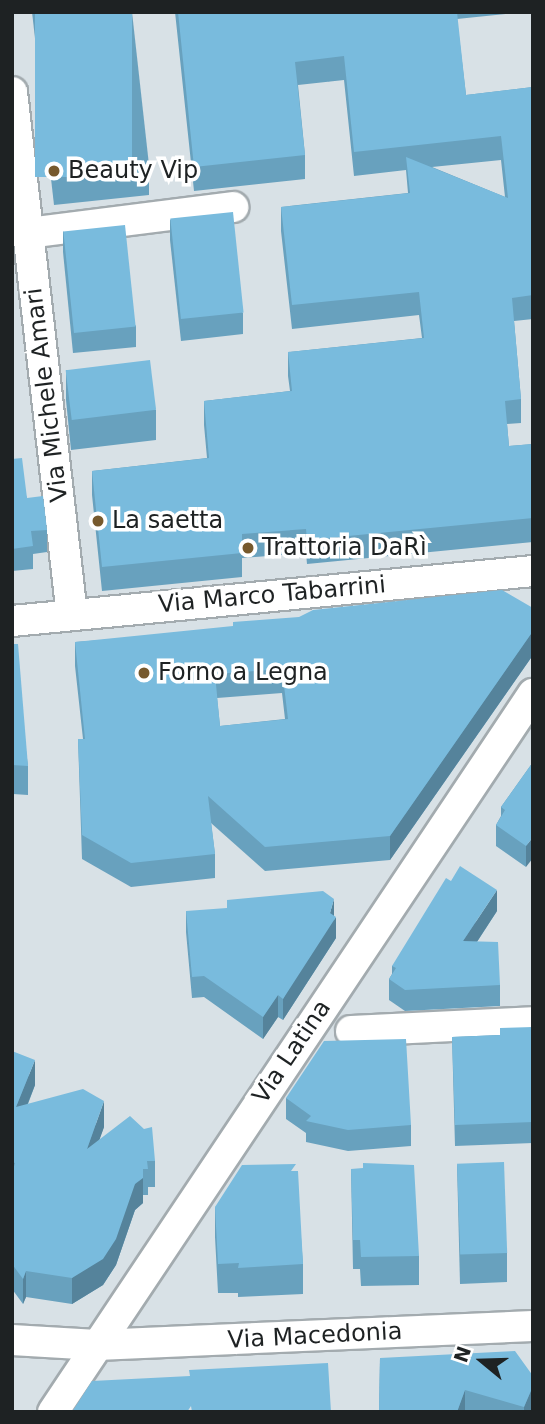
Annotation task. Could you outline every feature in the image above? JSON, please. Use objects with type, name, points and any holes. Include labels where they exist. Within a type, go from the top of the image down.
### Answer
[{"type":"street","name":"Via Michele Amari","points":[[12,92],[72,615]]},
{"type":"street","points":[[28,233],[233,207]]},
{"type":"street","name":"Via Marco Tabarrini","points":[[12,621],[533,571]]},
{"type":"street","name":"Via Latina","points":[[53,1412],[533,694]]},
{"type":"street","points":[[351,1031],[533,1022]]},
{"type":"street","name":"Via Macedonia","points":[[12,1340],[97,1345],[533,1326]]},
{"type":"building","points":[[35,12],[132,12],[132,177],[35,177]]},
{"type":"building","points":[[178,12],[457,12],[466,95],[533,87],[533,295],[512,298],[521,399],[505,401],[509,446],[533,444],[533,518],[307,540],[306,529],[242,534],[242,553],[102,567],[92,471],[209,458],[204,401],[292,391],[288,352],[424,338],[419,292],[292,305],[281,207],[410,193],[406,157],[508,198],[501,136],[354,152],[344,56],[295,62],[305,155],[194,167]]},
{"type":"building","points":[[233,212],[244,312],[181,319],[170,219]]},
{"type":"building","points":[[125,225],[136,326],[74,333],[63,231]]},
{"type":"building","points":[[150,360],[156,410],[72,420],[66,370]]},
{"type":"building","points":[[22,458],[27,498],[43,496],[47,530],[31,531],[33,546],[12,549],[12,459]]},
{"type":"building","points":[[502,590],[533,608],[533,631],[390,836],[265,847],[208,796],[215,854],[131,863],[82,835],[78,739],[85,739],[75,642],[233,626],[233,622],[299,617],[313,610]],"holes":[[[282,669],[288,719],[220,726],[215,674]]]},
{"type":"building","points":[[12,644],[18,644],[28,766],[12,765]]},
{"type":"building","points":[[533,762],[533,837],[526,846],[496,825],[505,810],[501,807]]},
{"type":"building","points":[[460,866],[497,890],[463,941],[498,942],[500,985],[405,990],[389,979],[396,968],[392,966],[446,878],[451,881]]},
{"type":"building","points":[[323,891],[334,899],[330,913],[336,917],[283,999],[278,995],[263,1017],[204,976],[192,977],[186,911],[227,908],[227,900]]},
{"type":"building","points":[[533,1027],[533,1122],[455,1125],[452,1037],[500,1035],[500,1028]]},
{"type":"building","points":[[406,1039],[411,1125],[348,1130],[306,1121],[311,1116],[286,1098],[324,1041]]},
{"type":"building","points":[[12,1051],[35,1060],[16,1107],[83,1089],[104,1101],[87,1149],[130,1116],[144,1129],[152,1127],[155,1161],[147,1161],[148,1169],[143,1169],[143,1178],[135,1184],[116,1239],[103,1259],[72,1278],[26,1271],[23,1279],[12,1264],[12,1173],[15,1163],[12,1162]]},
{"type":"building","points":[[504,1162],[507,1253],[460,1255],[457,1164]]},
{"type":"building","points":[[363,1163],[414,1165],[419,1256],[361,1257],[360,1240],[353,1240],[351,1169],[363,1168]]},
{"type":"building","points":[[296,1164],[291,1171],[298,1171],[303,1264],[238,1268],[239,1263],[218,1264],[215,1207],[242,1165]]},
{"type":"building","points":[[515,1351],[533,1376],[533,1386],[524,1407],[465,1390],[457,1412],[379,1412],[380,1358]]},
{"type":"building","points":[[328,1363],[331,1412],[192,1412],[191,1406],[187,1412],[72,1412],[92,1381],[190,1376],[189,1370]]},
{"type":"place","name":"Beauty Vip","points":[[54,171]]},
{"type":"place","name":"La saetta","points":[[98,521]]},
{"type":"place","name":"Trattoria DaRì","points":[[248,548]]},
{"type":"place","name":"Forno a Legna","points":[[144,673]]}]
